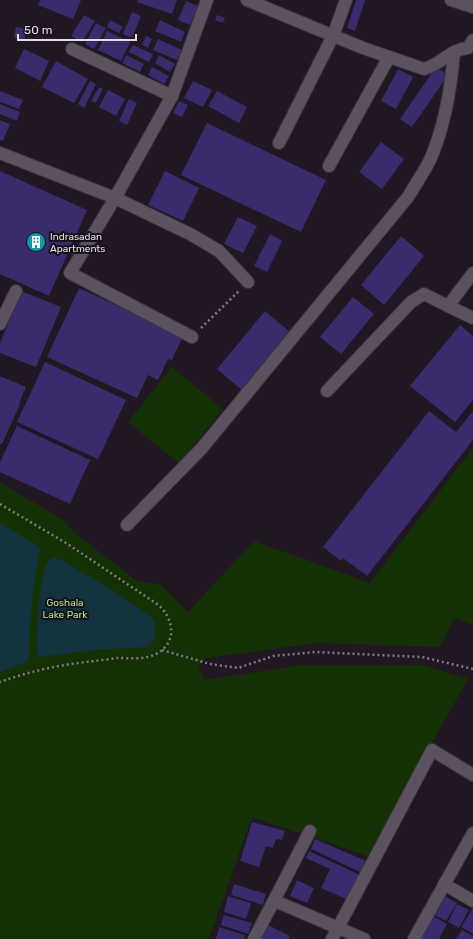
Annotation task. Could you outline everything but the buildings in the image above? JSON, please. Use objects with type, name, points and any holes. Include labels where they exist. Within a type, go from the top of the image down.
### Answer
[{"type":"street","points":[[192,337],[70,273],[115,198],[172,96],[207,0]]},
{"type":"street","points":[[247,0],[332,36],[424,69],[432,66],[454,52],[471,46]]},
{"type":"street","points":[[278,143],[332,36],[346,0]]},
{"type":"street","points":[[451,0],[473,8]]},
{"type":"street","points":[[72,49],[172,96]]},
{"type":"street","points":[[128,525],[202,448],[408,197],[430,161],[440,134],[449,98],[454,52]]},
{"type":"street","points":[[329,166],[389,57]]},
{"type":"street","points":[[0,153],[115,198],[190,234],[219,251],[248,282]]},
{"type":"street","points":[[448,306],[473,273]]},
{"type":"street","points":[[0,324],[16,291]]},
{"type":"street","points":[[327,391],[411,302],[424,294],[473,318]]},
{"type":"street","points":[[332,939],[432,750],[473,775]]},
{"type":"street","points":[[254,939],[310,832]]},
{"type":"street","points":[[414,939],[473,833]]},
{"type":"street","points":[[444,884],[473,901]]},
{"type":"street","points":[[275,901],[364,939]]},
{"type":"path","points":[[192,337],[248,282]]},
{"type":"path","points":[[0,504],[66,543],[164,609],[168,615],[172,630],[170,638],[162,650],[149,657],[115,658],[62,666],[37,671],[0,682]]},
{"type":"path","points":[[162,650],[210,664],[238,668],[273,656],[315,652],[422,657],[473,669]]},
{"type":"green space","points":[[172,367],[223,409],[179,463],[128,422]]},
{"type":"green space","name":"Goshala Lake Park","points":[[473,448],[473,624],[454,618],[440,647],[316,643],[206,658],[198,667],[205,680],[301,665],[423,665],[468,679],[368,856],[252,817],[209,939],[0,939],[0,482],[63,520],[75,533],[137,581],[161,585],[188,612],[254,541],[370,583]]},
{"type":"water","points":[[0,523],[40,548],[32,604],[29,661],[0,672]]},
{"type":"water","points":[[53,557],[104,585],[148,614],[154,622],[156,630],[152,643],[148,647],[95,650],[38,657],[38,620],[41,587],[48,563]]},
{"type":"place","name":"Indrasadan Apartments","points":[[36,242]]}]
